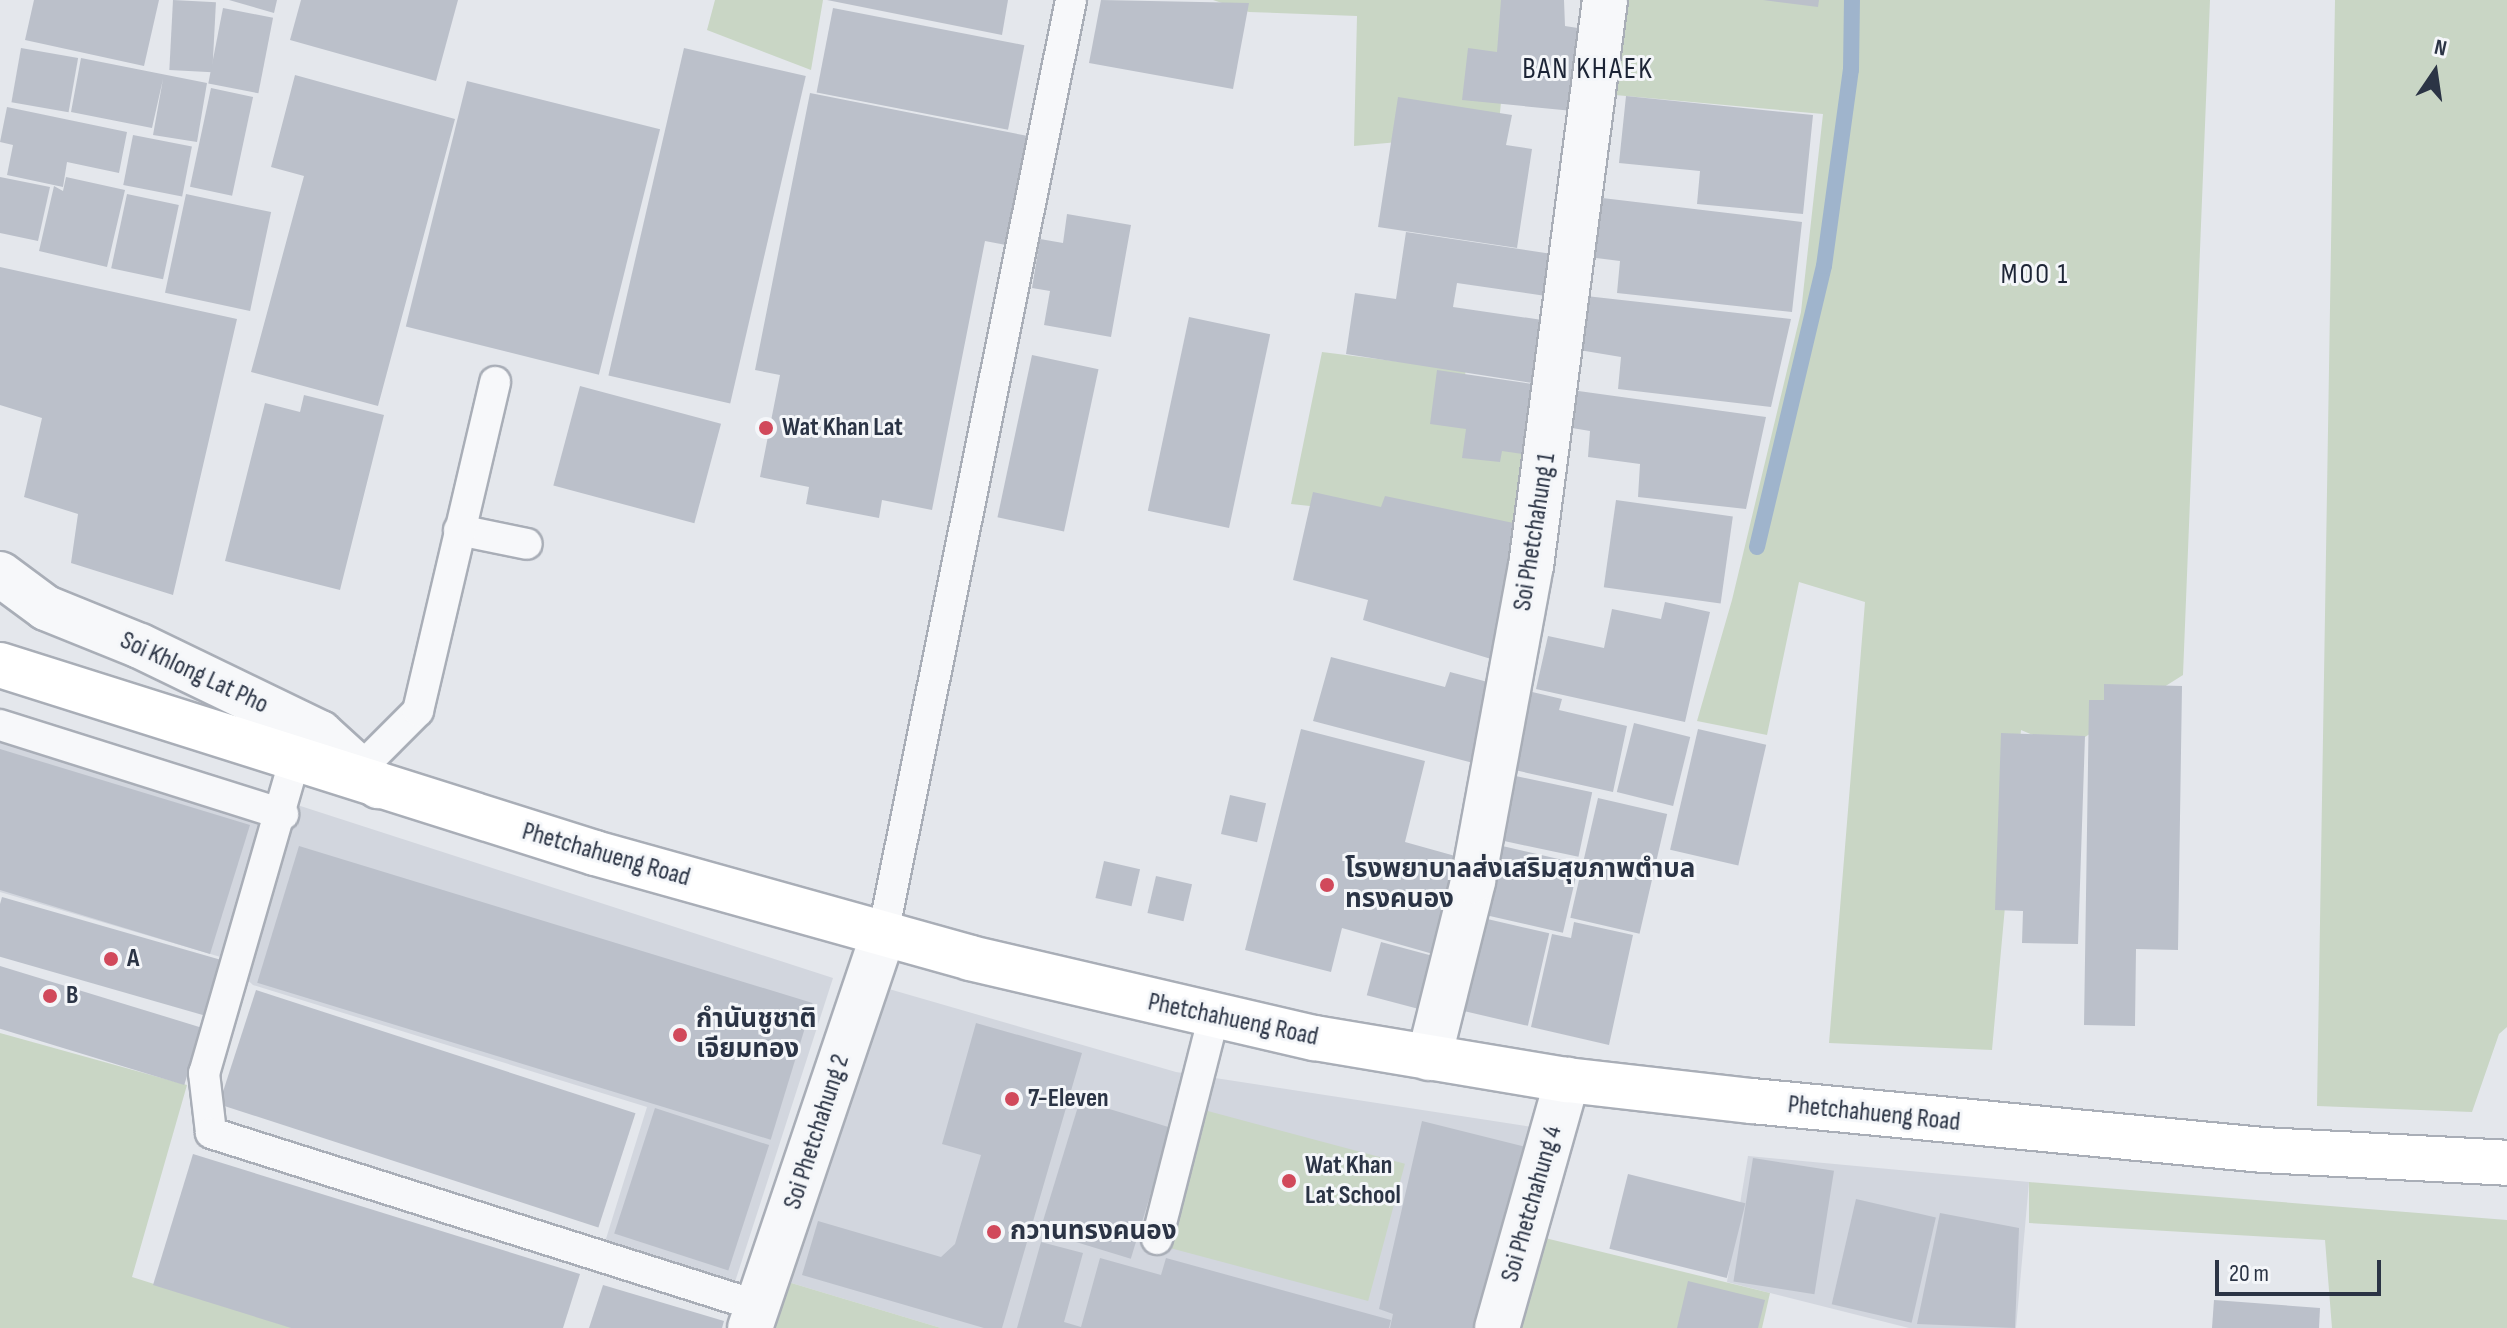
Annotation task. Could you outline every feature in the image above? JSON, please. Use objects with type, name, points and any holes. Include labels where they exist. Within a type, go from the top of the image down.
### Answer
[{"type":"main road","name":"Phetchahueng Road","points":[[0,665],[294,762],[369,778],[883,934],[1214,1016],[1429,1058],[1567,1080],[2076,1134],[2507,1163]]},
{"type":"street","name":"Soi Phetchahung 1","points":[[1429,1058],[1473,881],[1531,566],[1605,0]]},
{"type":"street","name":"Soi Khlong Lat Pho","points":[[0,574],[46,608],[140,646],[320,733],[369,778]]},
{"type":"street","name":"Soi Phetchahung 2","points":[[754,1317],[883,934]]},
{"type":"street","name":"Soi Phetchahung 4","points":[[1497,1328],[1567,1080]]},
{"type":"lane","points":[[883,934],[1071,0]]},
{"type":"lane","points":[[369,778],[418,711],[495,382]]},
{"type":"lane","points":[[459,530],[527,544]]},
{"type":"lane","points":[[0,725],[283,814]]},
{"type":"lane","points":[[294,762],[283,814],[204,1073],[211,1133],[754,1317]]},
{"type":"lane","points":[[1157,1239],[1214,1016]]},
{"type":"shaded area","points":[[0,709],[833,978],[734,1285],[605,1242],[647,1107],[253,985],[224,958],[0,892]]},
{"type":"shaded area","name":"Wat Khan Lat School","points":[[882,987],[1176,1072],[1539,1128],[1484,1328],[941,1328],[788,1282]]},
{"type":"shaded area","points":[[1748,1156],[2029,1182],[2016,1328],[1909,1328],[1727,1282]]},
{"type":"green space","points":[[715,0],[823,0],[811,70],[707,30]]},
{"type":"green space","points":[[1213,0],[1511,0],[1498,133],[1354,146],[1357,16],[1249,12]]},
{"type":"green space","points":[[1616,0],[2210,0],[2183,675],[2066,749],[2021,730],[1992,1050],[1829,1043],[1865,602],[1799,582],[1767,735],[1697,721],[1732,600],[1801,312],[1823,114],[1604,94]]},
{"type":"green space","points":[[2335,0],[2507,0],[2507,1027],[2499,1034],[2472,1112],[2317,1106]]},
{"type":"green space","points":[[1322,352],[1466,370],[1456,419],[1538,434],[1519,528],[1291,504]]},
{"type":"green space","points":[[0,1033],[187,1085],[132,1277],[293,1328],[0,1328]]},
{"type":"green space","points":[[1204,1110],[1405,1164],[1368,1301],[1167,1247]]},
{"type":"green space","points":[[2029,1182],[2507,1220],[2507,1328],[2332,1328],[2325,1240],[2029,1223]]},
{"type":"green space","points":[[1545,1238],[1770,1293],[1762,1328],[1515,1328]]},
{"type":"green space","points":[[788,1282],[941,1328],[771,1328]]},
{"type":"building","points":[[34,0],[159,0],[144,66],[25,40]]},
{"type":"building","points":[[173,0],[216,2],[212,72],[169,70]]},
{"type":"building","points":[[229,0],[277,0],[274,13]]},
{"type":"building","points":[[301,0],[458,0],[436,81],[290,40]]},
{"type":"building","points":[[827,0],[1008,0],[1002,35]]},
{"type":"building","points":[[1101,0],[1249,3],[1233,89],[1089,63]]},
{"type":"building","points":[[1501,0],[1564,0],[1565,26],[1584,29],[1573,111],[1462,100],[1468,48],[1497,52]]},
{"type":"building","points":[[1763,0],[1819,0],[1818,7]]},
{"type":"building","points":[[223,8],[273,18],[258,93],[208,84]]},
{"type":"building","points":[[833,8],[1024,45],[1008,130],[817,92]]},
{"type":"building","points":[[21,48],[78,58],[69,112],[11,102]]},
{"type":"building","points":[[684,48],[806,76],[730,404],[608,375]]},
{"type":"building","points":[[81,58],[207,83],[197,142],[153,135],[163,79],[152,128],[71,112]]},
{"type":"building","points":[[295,75],[455,119],[378,406],[251,372],[304,176],[271,167]]},
{"type":"building","points":[[467,81],[660,129],[599,375],[406,326]]},
{"type":"building","points":[[211,88],[253,97],[232,196],[190,187]]},
{"type":"building","points":[[810,93],[1028,136],[1006,245],[985,241],[932,510],[882,500],[879,518],[806,504],[809,487],[760,477],[780,375],[755,370]]},
{"type":"building","points":[[1626,96],[1813,115],[1803,214],[1697,204],[1700,171],[1619,163]]},
{"type":"building","points":[[1398,97],[1512,115],[1506,145],[1532,149],[1517,248],[1378,227]]},
{"type":"building","points":[[7,107],[127,132],[119,173],[67,162],[63,187],[7,175],[13,145],[0,142]]},
{"type":"building","points":[[133,135],[192,146],[182,197],[123,185]]},
{"type":"building","points":[[0,177],[50,187],[38,241],[0,233]]},
{"type":"building","points":[[66,177],[125,190],[107,267],[39,251],[54,186],[63,191]]},
{"type":"building","points":[[127,194],[179,205],[163,279],[111,268]]},
{"type":"building","points":[[186,194],[271,212],[250,311],[165,293]]},
{"type":"building","points":[[1594,197],[1802,222],[1792,312],[1617,293],[1620,261],[1588,257]]},
{"type":"building","points":[[1067,214],[1131,225],[1111,337],[1044,325],[1050,291],[1032,288],[1040,239],[1063,243]]},
{"type":"building","points":[[1406,232],[1552,254],[1546,296],[1457,283],[1453,307],[1549,321],[1539,384],[1346,354],[1355,293],[1396,299]]},
{"type":"building","points":[[0,267],[237,319],[173,595],[71,563],[78,514],[24,497],[42,418],[0,405]]},
{"type":"building","points":[[1586,296],[1791,319],[1771,407],[1618,389],[1621,357],[1579,350]]},
{"type":"building","points":[[1189,317],[1270,334],[1229,528],[1148,511]]},
{"type":"building","points":[[1032,355],[1099,369],[1064,532],[997,517]]},
{"type":"building","points":[[1437,370],[1539,385],[1529,455],[1502,451],[1500,462],[1462,458],[1466,429],[1430,424]]},
{"type":"building","points":[[580,386],[721,424],[694,523],[553,485]]},
{"type":"building","points":[[1564,389],[1766,417],[1746,509],[1638,497],[1640,464],[1588,457],[1590,431],[1560,426]]},
{"type":"building","points":[[304,395],[384,415],[340,590],[225,561],[265,403],[300,412]]},
{"type":"building","points":[[1313,492],[1381,507],[1385,496],[1523,525],[1501,662],[1363,620],[1368,600],[1293,580]]},
{"type":"building","points":[[1616,500],[1733,516],[1721,604],[1604,587]]},
{"type":"building","points":[[1665,602],[1710,612],[1685,722],[1536,689],[1548,636],[1604,648],[1612,609],[1661,619]]},
{"type":"building","points":[[1331,657],[1445,687],[1450,672],[1499,685],[1477,764],[1313,721]]},
{"type":"building","points":[[2104,684],[2182,686],[2178,950],[2136,949],[2135,1026],[2084,1025],[2089,700],[2104,700]]},
{"type":"building","points":[[1528,691],[1562,699],[1559,710],[1627,726],[1613,792],[1510,769]]},
{"type":"building","points":[[1634,723],[1690,737],[1673,806],[1617,792]]},
{"type":"building","name":"โรงพยาบาลส่งเสริมสุขภาพตำบล ทรงคนอง","points":[[1301,729],[1425,761],[1405,842],[1466,859],[1440,956],[1342,928],[1331,972],[1245,950]]},
{"type":"building","points":[[1698,729],[1766,745],[1738,866],[1670,850]]},
{"type":"building","points":[[2001,733],[2085,736],[2078,944],[2022,943],[2023,911],[1995,910]]},
{"type":"building","points":[[0,749],[250,825],[210,954],[0,890]]},
{"type":"building","points":[[1511,775],[1592,792],[1578,857],[1497,840]]},
{"type":"building","points":[[1230,795],[1266,803],[1257,842],[1221,834]]},
{"type":"building","points":[[1598,798],[1667,814],[1640,934],[1570,918]]},
{"type":"building","points":[[1498,845],[1579,864],[1563,933],[1482,914]]},
{"type":"building","points":[[299,846],[813,1003],[771,1140],[257,983]]},
{"type":"building","points":[[1104,861],[1140,869],[1132,906],[1095,898]]},
{"type":"building","points":[[1156,876],[1192,884],[1184,921],[1147,913]]},
{"type":"building","name":"A","points":[[2,897],[223,960],[207,1016],[0,957]]},
{"type":"building","points":[[1483,918],[1549,933],[1528,1026],[1462,1011]]},
{"type":"building","points":[[1574,922],[1633,935],[1609,1045],[1531,1027],[1552,934],[1571,938]]},
{"type":"building","points":[[1381,942],[1431,955],[1417,1009],[1367,995]]},
{"type":"building","name":"B","points":[[0,966],[202,1028],[184,1085],[0,1029]]},
{"type":"building","points":[[256,990],[635,1113],[598,1227],[219,1104]]},
{"type":"building","points":[[976,1023],[1082,1053],[1002,1328],[984,1328],[802,1275],[818,1221],[941,1257],[955,1244],[981,1155],[942,1144]]},
{"type":"building","points":[[1080,1100],[1171,1128],[1131,1259],[1040,1231]]},
{"type":"building","points":[[655,1108],[769,1145],[728,1271],[614,1234]]},
{"type":"building","points":[[1422,1121],[1526,1147],[1480,1328],[1390,1328],[1393,1314],[1379,1309]]},
{"type":"building","points":[[193,1154],[580,1274],[563,1328],[291,1328],[153,1285]]},
{"type":"building","points":[[1753,1158],[1834,1171],[1814,1294],[1733,1281]]},
{"type":"building","points":[[1628,1174],[1745,1203],[1727,1278],[1609,1249]]},
{"type":"building","points":[[1856,1199],[1936,1217],[1912,1323],[1832,1304]]},
{"type":"building","points":[[1940,1213],[2019,1228],[2015,1328],[1917,1324]]},
{"type":"building","points":[[1041,1242],[1083,1253],[1064,1322],[1081,1327],[1100,1258],[1161,1275],[1166,1258],[1391,1320],[1389,1328],[1017,1328]]},
{"type":"building","points":[[1688,1281],[1765,1300],[1758,1328],[1677,1328]]},
{"type":"building","points":[[603,1285],[724,1321],[722,1328],[589,1328]]},
{"type":"building","points":[[2214,1300],[2320,1308],[2319,1328],[2212,1328]]},
{"type":"waterway","points":[[1757,547],[1824,266],[1851,70],[1852,0]]},
{"type":"place","name":"Wat Khan Lat","points":[[766,428]]},
{"type":"place","name":"โรงพยาบาลส่งเสริมสุขภาพตำบล ทรงคนอง","points":[[1327,885]]},
{"type":"place","name":"A","points":[[111,959]]},
{"type":"place","name":"B","points":[[50,996]]},
{"type":"place","name":"กำนันชูชาติ เจียมทอง","points":[[680,1035]]},
{"type":"place","name":"7-Eleven","points":[[1012,1099]]},
{"type":"place","name":"Wat Khan Lat School","points":[[1289,1181]]},
{"type":"place","name":"กวานทรงคนอง","points":[[994,1232]]},
{"type":"district","name":"BAN KHAEK","points":[[1588,69]]},
{"type":"district","name":"MOO 1","points":[[2035,275]]}]
